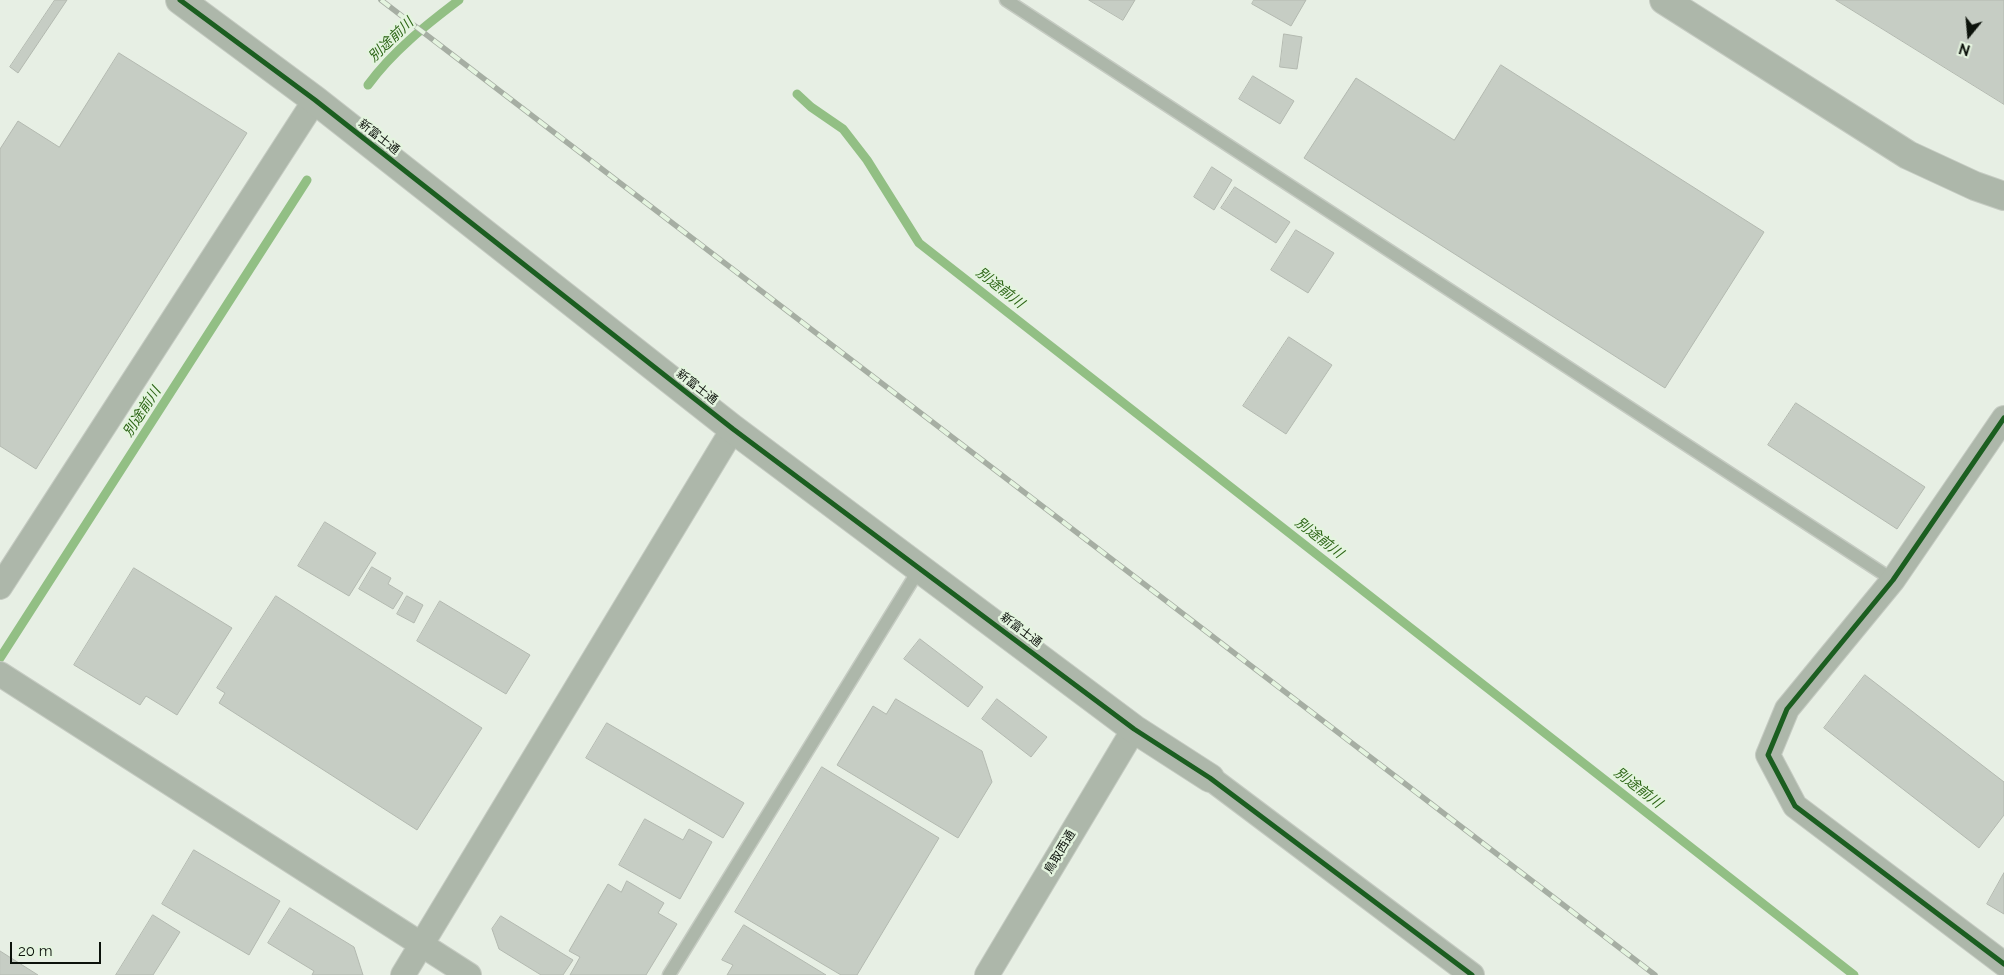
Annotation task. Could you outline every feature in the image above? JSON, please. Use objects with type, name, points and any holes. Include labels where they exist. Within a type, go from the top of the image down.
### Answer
[{"type":"street","name":"新富士通","points":[[180,0],[315,100],[734,429],[1134,730],[1210,778]]},
{"type":"street","points":[[1664,0],[1908,155],[1975,186],[2004,196]]},
{"type":"street","points":[[0,587],[315,100]]},
{"type":"street","points":[[2004,418],[1893,580],[1787,709],[1768,754],[1795,806],[2004,964]]},
{"type":"street","points":[[402,975],[734,429]]},
{"type":"street","points":[[0,674],[469,975]]},
{"type":"street","name":"鳥取西通","points":[[988,975],[1134,730]]},
{"type":"street","points":[[1210,778],[1472,975]]},
{"type":"lane","points":[[1006,0],[1893,580]]},
{"type":"lane","points":[[669,975],[920,568]]},
{"type":"building","points":[[55,0],[67,0],[18,73],[10,67]]},
{"type":"building","points":[[1089,0],[1135,0],[1123,20]]},
{"type":"building","points":[[1254,0],[1306,0],[1291,26],[1252,4]]},
{"type":"building","points":[[1836,0],[2004,0],[2004,104]]},
{"type":"building","points":[[1284,34],[1302,37],[1297,69],[1280,67]]},
{"type":"building","points":[[119,53],[247,133],[36,469],[0,446],[0,149],[18,121],[59,147]]},
{"type":"building","points":[[1501,65],[1764,232],[1665,388],[1304,158],[1356,78],[1454,140]]},
{"type":"building","points":[[1253,76],[1294,101],[1280,124],[1239,99]]},
{"type":"building","points":[[1212,167],[1232,180],[1214,210],[1194,197]]},
{"type":"building","points":[[1235,187],[1290,222],[1276,243],[1221,208]]},
{"type":"building","points":[[1296,230],[1334,253],[1308,293],[1271,270]]},
{"type":"building","points":[[1289,337],[1332,365],[1286,434],[1243,406]]},
{"type":"building","points":[[1796,403],[1925,487],[1897,529],[1768,445]]},
{"type":"building","points":[[325,522],[376,553],[349,596],[298,566]]},
{"type":"building","points":[[372,567],[391,578],[388,584],[403,593],[393,609],[359,589]]},
{"type":"building","points":[[134,568],[232,628],[177,715],[146,696],[140,705],[74,665]]},
{"type":"building","points":[[276,596],[482,728],[417,830],[219,703],[225,693],[217,688]]},
{"type":"building","points":[[407,596],[423,605],[414,623],[397,614]]},
{"type":"building","points":[[440,601],[530,655],[506,694],[417,641]]},
{"type":"building","points":[[920,639],[983,687],[968,707],[904,659]]},
{"type":"building","points":[[1865,675],[2004,782],[2004,815],[1979,848],[1824,728]]},
{"type":"building","points":[[896,699],[982,751],[992,782],[958,838],[837,765],[873,706],[886,714]]},
{"type":"building","points":[[997,699],[1047,737],[1031,757],[982,719]]},
{"type":"building","points":[[607,723],[744,803],[723,838],[586,758]]},
{"type":"building","points":[[822,767],[939,838],[857,975],[841,975],[735,912]]},
{"type":"building","points":[[645,819],[683,840],[689,829],[712,842],[680,899],[619,865]]},
{"type":"building","points":[[194,850],[280,901],[249,955],[162,904]]},
{"type":"building","points":[[2004,873],[2004,914],[1987,904]]},
{"type":"building","points":[[627,881],[664,903],[658,913],[677,924],[646,975],[570,975],[580,957],[569,951],[608,884],[621,892]]},
{"type":"building","points":[[290,908],[354,947],[363,975],[312,975],[314,971],[268,943]]},
{"type":"building","points":[[153,915],[180,932],[153,975],[116,975]]},
{"type":"building","points":[[501,916],[573,960],[563,975],[541,975],[499,949],[492,929]]},
{"type":"building","points":[[744,925],[826,975],[727,975],[733,965],[722,960]]},
{"type":"building","points":[[0,951],[38,975],[0,975]]},
{"type":"waterway","name":"別途前川","points":[[368,85],[399,50],[459,0]]},
{"type":"waterway","name":"別途前川","points":[[797,94],[811,107],[843,129],[867,160],[919,243],[1854,975]]},
{"type":"waterway","name":"別途前川","points":[[0,658],[307,180]]},
{"type":"railway","points":[[381,0],[1655,975]]},
{"type":"cycle path","points":[[180,0],[315,100],[733,429],[1134,729],[1210,778],[1472,975]]},
{"type":"cycle path","points":[[2004,418],[1893,580],[1787,709],[1768,755],[1795,806],[2004,964]]}]
